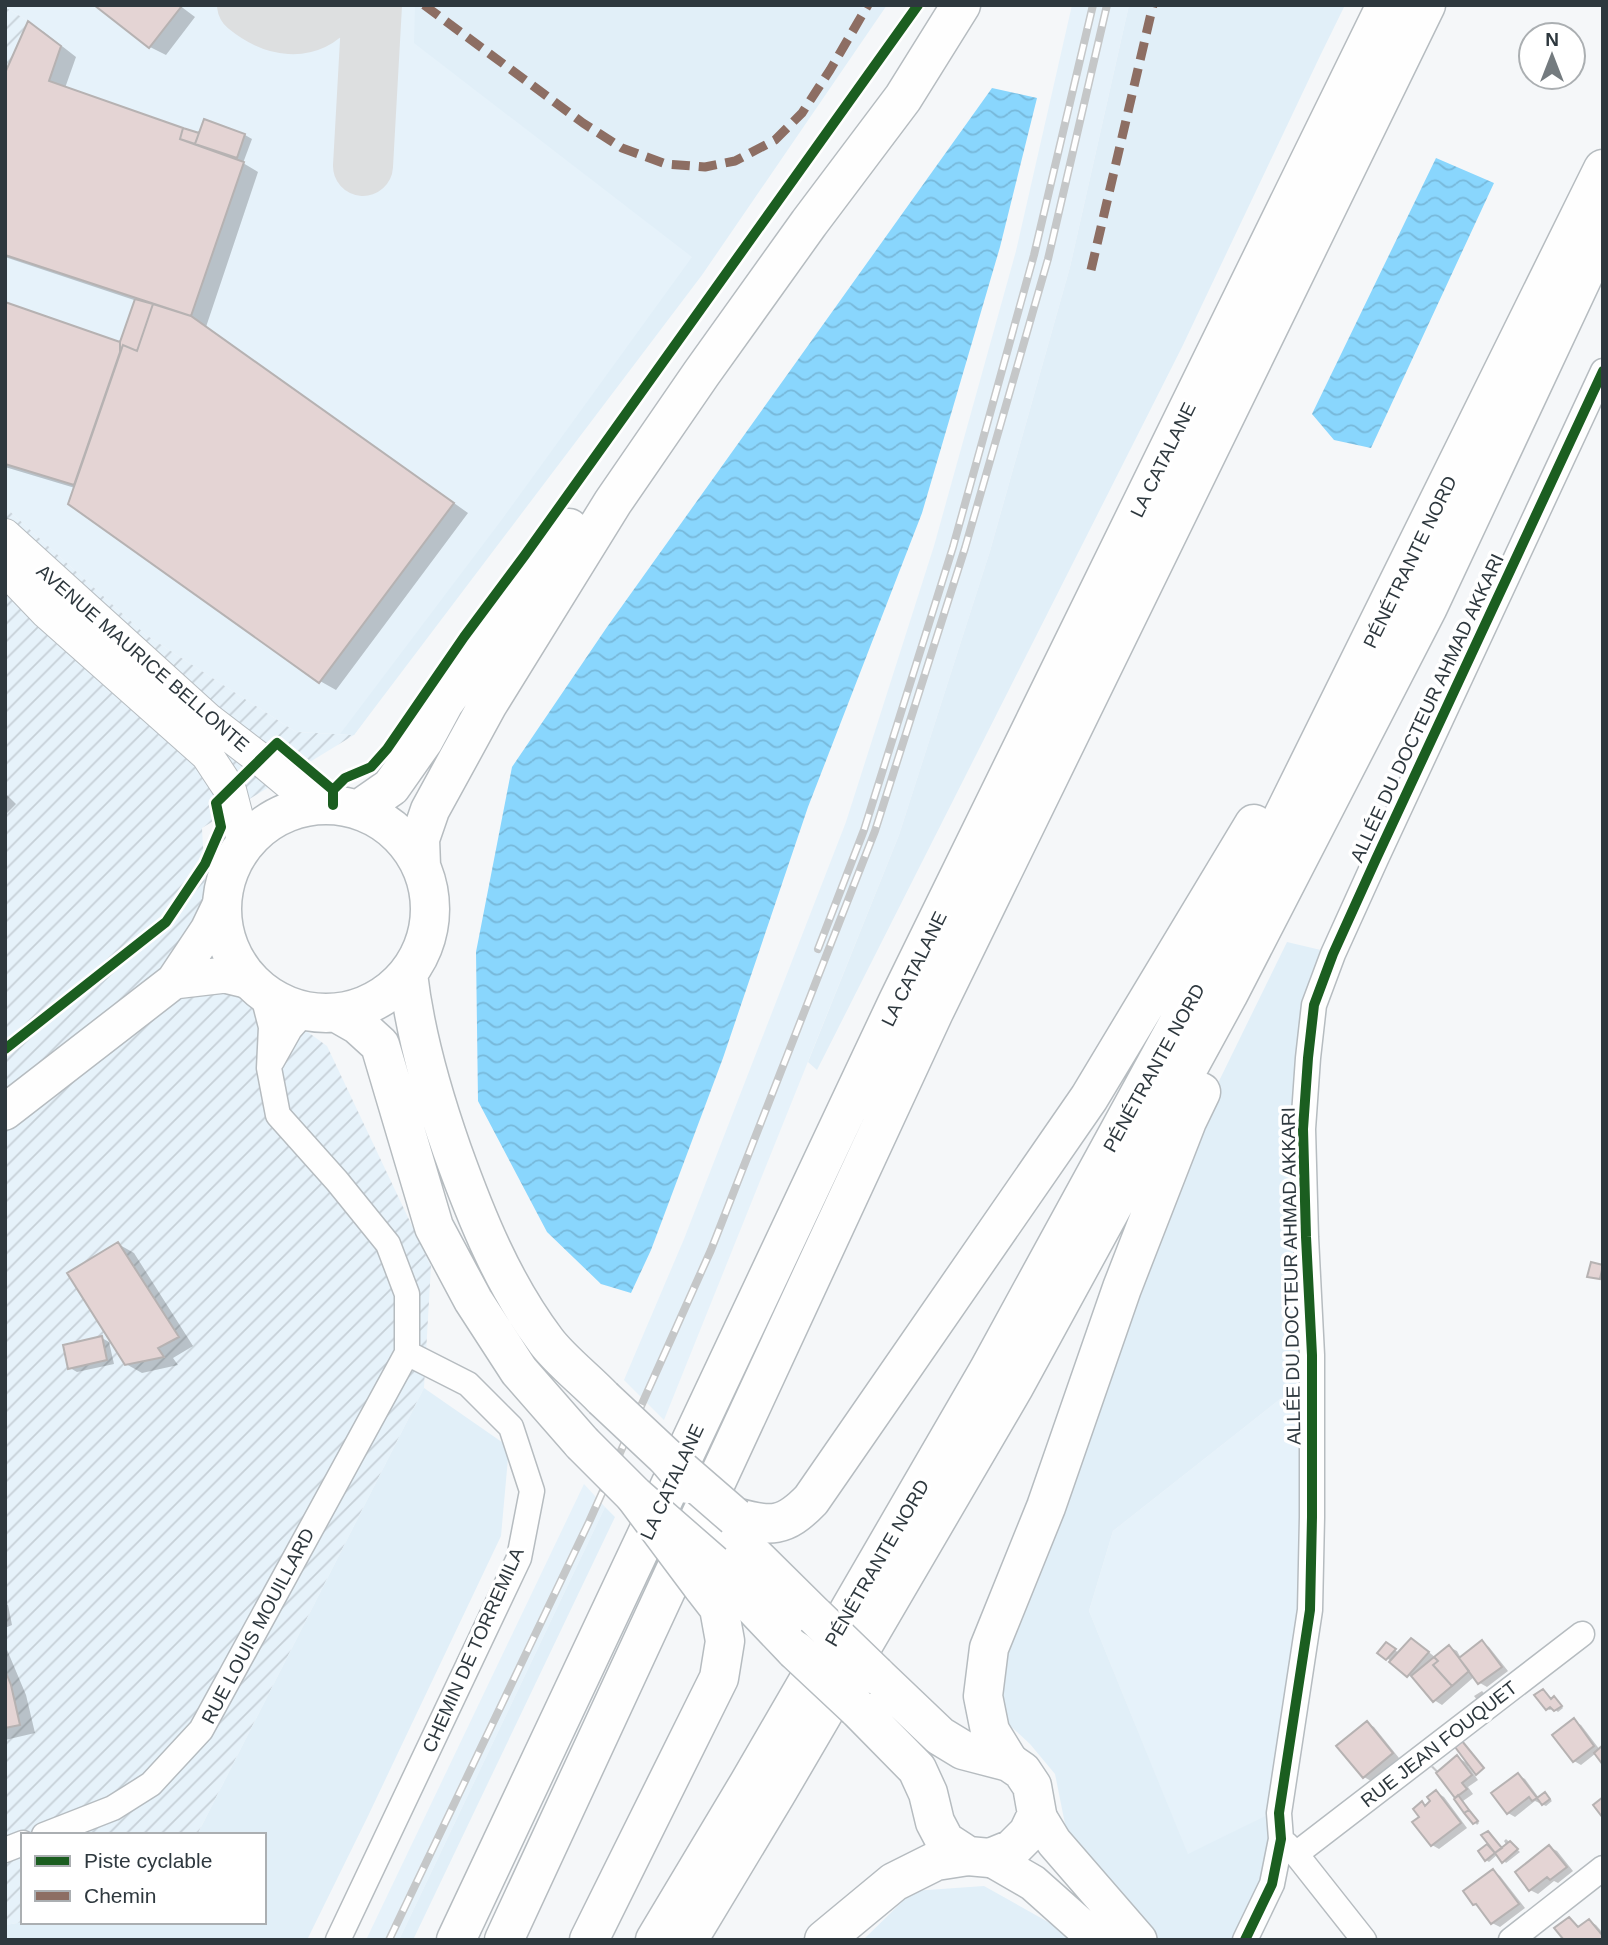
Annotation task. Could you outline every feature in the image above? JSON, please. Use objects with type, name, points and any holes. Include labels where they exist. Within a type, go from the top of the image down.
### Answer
[{"type":"main road","points":[[358,810],[391,787],[425,740],[444,703],[724,309],[873,108],[943,5]]},
{"type":"main road","points":[[421,866],[420,839],[430,810],[488,704],[613,502],[801,233],[903,97],[961,5]]},
{"type":"main road","name":"LA CATALANE","points":[[456,1940],[898,1001],[1386,5]]},
{"type":"main road","name":"LA CATALANE","points":[[505,1940],[934,1012],[1426,5]]},
{"type":"main road","points":[[720,1550],[760,1524],[779,1524],[800,1511],[811,1500],[1089,1098],[1309,734],[1598,201]]},
{"type":"main road","name":"PÉNÉTRANTE NORD","points":[[688,1940],[1014,1387],[1228,995],[1428,607],[1598,201]]},
{"type":"main road","name":"PÉNÉTRANTE NORD","points":[[655,1940],[750,1783],[988,1371],[1202,980],[1598,201]]},
{"type":"main road","points":[[1009,1762],[990,1731],[983,1696],[989,1648],[1046,1507],[1122,1288],[1186,1121],[1277,937],[1428,607]]},
{"type":"main road","points":[[5,1112],[174,981],[208,930],[222,901],[229,871],[244,844],[264,825],[288,812],[315,805],[332,805],[358,810],[384,822],[406,841],[421,866],[430,893],[430,922],[423,950],[408,974],[388,993],[363,1007],[321,1012]]},
{"type":"main road","points":[[222,901],[223,930],[233,957],[256,986]]},
{"type":"main road","points":[[408,974],[412,1009],[435,1099],[472,1205],[510,1286],[547,1343],[667,1458],[720,1550],[795,1650],[917,1769],[928,1793],[935,1822],[945,1841],[1033,1883],[1097,1940]]},
{"type":"main road","points":[[174,981],[225,975],[256,986],[282,1004],[321,1012],[358,1025],[380,1045],[434,1227],[473,1300],[519,1371],[582,1443],[634,1494],[815,1616],[940,1736],[963,1750],[1009,1762],[1022,1771],[1032,1786],[1037,1814],[1054,1842],[1139,1940]]},
{"type":"main road","points":[[589,1940],[719,1678],[725,1641],[719,1608],[720,1550]]},
{"type":"main road","points":[[824,1940],[894,1882],[936,1861],[979,1857],[1012,1849],[1028,1833],[1037,1814]]},
{"type":"street","name":"ALLÉE DU DOCTEUR AHMAD AKKARI","points":[[1245,1940],[1289,1847],[1279,1813],[1310,1610],[1312,1355],[1303,1129],[1314,1005],[1333,954],[1370,871],[1603,371]]},
{"type":"street","name":"AVENUE MAURICE BELLONTE","points":[[5,535],[209,720],[315,805]]},
{"type":"street","name":"AVENUE MAURICE BELLONTE","points":[[5,569],[46,612],[207,755],[230,790],[244,844]]},
{"type":"street","points":[[256,986],[271,1027],[269,1068],[278,1115],[388,1244],[407,1294],[407,1353]]},
{"type":"street","points":[[269,1068],[290,1029],[321,1012]]},
{"type":"street","name":"RUE LOUIS MOUILLARD","points":[[49,1833],[113,1808],[151,1784],[201,1730],[407,1353]]},
{"type":"street","name":"CHEMIN DE TORREMILA","points":[[338,1940],[519,1558],[532,1491],[511,1427],[468,1384],[407,1353]]},
{"type":"street","name":"RUE JEAN FOUQUET","points":[[1289,1847],[1582,1634]]},
{"type":"street","points":[[1289,1847],[1364,1940]]},
{"type":"street","points":[[1511,1940],[1603,1867]]},
{"type":"shaded area","points":[[5,5],[881,5],[354,735],[296,732],[146,635],[5,507],[5,78],[28,21]]},
{"type":"shaded area","points":[[415,5],[887,5],[702,275],[354,735],[340,734],[503,518],[692,257],[414,43]]},
{"type":"shaded area","points":[[1072,5],[1129,5],[1070,267],[990,551],[899,835],[664,1420],[624,1380],[684,1239],[846,822],[934,546],[1016,251]]},
{"type":"shaded area","points":[[1129,5],[1345,5],[1182,347],[817,1070],[808,1062],[899,835],[990,551],[1070,267]]},
{"type":"shaded area","points":[[5,7],[28,21],[5,78]]},
{"type":"shaded area","points":[[5,507],[146,635],[296,732],[354,735],[202,828],[209,960],[327,1046],[431,1266],[424,1388],[198,1833],[21,1833],[21,1922],[5,1925]]},
{"type":"shaded area","points":[[1287,942],[1325,951],[1306,1002],[1303,1381],[1113,1531],[1089,1611],[1188,1854],[1271,1813],[1272,1839],[1265,1882],[1236,1940],[1158,1940],[1066,1829],[1055,1774],[1030,1744],[1003,1719],[1000,1651],[1197,1126]]},
{"type":"shaded area","points":[[1303,1381],[1302,1609],[1271,1813],[1188,1855],[1089,1611],[1113,1531]]},
{"type":"shaded area","points":[[424,1388],[509,1447],[501,1536],[307,1940],[5,1940],[5,1925],[21,1922],[266,1924],[266,1833],[198,1833]]},
{"type":"shaded area","points":[[584,1484],[605,1507],[399,1940],[366,1940]]},
{"type":"shaded area","points":[[605,1507],[615,1517],[413,1940],[399,1940]]},
{"type":"shaded area","points":[[984,1886],[1066,1932],[1074,1940],[863,1940],[913,1891]]},
{"type":"water","points":[[992,88],[1037,98],[1000,247],[922,513],[808,807],[723,1058],[651,1250],[631,1293],[601,1284],[547,1232],[478,1101],[476,952],[512,767],[607,627]]},
{"type":"water","points":[[1436,158],[1494,183],[1371,448],[1334,440],[1312,414]]},
{"type":"building","points":[[94,5],[178,5],[181,7],[149,48]]},
{"type":"building","points":[[28,21],[61,46],[49,81],[183,128],[180,139],[244,162],[191,316],[5,255],[5,73]]},
{"type":"building","points":[[204,119],[245,134],[237,158],[195,144]]},
{"type":"building","points":[[183,128],[199,133],[195,144],[180,139]]},
{"type":"building","points":[[135,299],[153,304],[137,351],[123,345],[120,352],[120,342]]},
{"type":"building","points":[[5,302],[120,342],[120,352],[74,485],[5,464]]},
{"type":"building","points":[[153,304],[191,316],[454,503],[319,683],[68,504],[123,345],[137,351]]},
{"type":"building","points":[[118,1242],[179,1337],[158,1348],[164,1357],[125,1365],[67,1273]]},
{"type":"building","points":[[1591,1262],[1603,1265],[1600,1279],[1587,1277]]},
{"type":"building","points":[[102,1336],[107,1360],[68,1369],[63,1345]]},
{"type":"building","points":[[1411,1638],[1429,1652],[1407,1677],[1389,1662]]},
{"type":"building","points":[[1482,1640],[1502,1667],[1478,1684],[1459,1658]]},
{"type":"building","points":[[1386,1642],[1396,1649],[1386,1660],[1377,1653]]},
{"type":"building","points":[[1449,1645],[1469,1671],[1452,1686],[1433,1665],[1438,1661],[1434,1657]]},
{"type":"building","points":[[1434,1657],[1438,1661],[1433,1665],[1452,1686],[1433,1702],[1411,1676]]},
{"type":"building","points":[[5,1670],[20,1725],[5,1728]]},
{"type":"building","points":[[1543,1689],[1551,1699],[1554,1696],[1562,1706],[1554,1711],[1550,1707],[1546,1710],[1534,1695]]},
{"type":"building","points":[[1574,1718],[1594,1746],[1573,1762],[1552,1735]]},
{"type":"building","points":[[1367,1721],[1393,1753],[1363,1778],[1336,1746]]},
{"type":"building","points":[[1462,1741],[1484,1768],[1476,1775],[1455,1747]]},
{"type":"building","points":[[1603,1745],[1603,1765],[1594,1753]]},
{"type":"building","points":[[1457,1755],[1472,1775],[1462,1783],[1467,1789],[1455,1798],[1436,1773]]},
{"type":"building","points":[[1518,1773],[1537,1798],[1532,1801],[1529,1797],[1507,1814],[1491,1793]]},
{"type":"building","points":[[1436,1790],[1461,1823],[1431,1846],[1412,1822],[1419,1817],[1413,1809],[1422,1801],[1425,1806],[1430,1801],[1427,1797]]},
{"type":"building","points":[[1545,1792],[1550,1799],[1542,1805],[1537,1798]]},
{"type":"building","points":[[1458,1795],[1469,1810],[1464,1813],[1454,1799]]},
{"type":"building","points":[[1603,1797],[1603,1818],[1593,1805]]},
{"type":"building","points":[[1469,1810],[1478,1821],[1473,1824],[1464,1813]]},
{"type":"building","points":[[1488,1831],[1502,1848],[1495,1853],[1481,1835]]},
{"type":"building","points":[[1510,1841],[1518,1849],[1502,1863],[1495,1853]]},
{"type":"building","points":[[1487,1844],[1495,1853],[1485,1861],[1478,1851]]},
{"type":"building","points":[[1549,1845],[1567,1867],[1550,1880],[1547,1877],[1529,1891],[1515,1872]]},
{"type":"building","points":[[1493,1869],[1519,1904],[1491,1924],[1463,1891]]},
{"type":"building","points":[[1569,1917],[1578,1927],[1589,1919],[1603,1939],[1563,1939],[1554,1928]]},
{"type":"taxiway","points":[[247,5],[268,18],[290,24],[311,20],[331,5]]},
{"type":"taxiway","points":[[363,166],[372,5]]},
{"type":"railway","points":[[818,949],[864,830],[953,547],[1034,255],[1093,5]]},
{"type":"railway","points":[[389,1940],[589,1522],[711,1250],[875,831],[965,548],[1048,259],[1107,5]]},
{"type":"marked path","points":[[424,5],[583,123],[622,148],[666,164],[705,167],[735,161],[775,140],[802,113],[868,5]]},
{"type":"marked path","points":[[1091,270],[1153,5]]},
{"type":"cycle path","points":[[333,805],[333,790],[345,778],[371,767],[387,749],[464,637],[918,5]]},
{"type":"cycle path","points":[[1245,1940],[1272,1884],[1281,1839],[1279,1813],[1310,1610],[1312,1355],[1303,1129],[1314,1005],[1333,954],[1376,859],[1603,371]]},
{"type":"cycle path","points":[[5,1049],[166,922],[205,864],[221,827],[216,803],[277,743],[333,790]]}]
